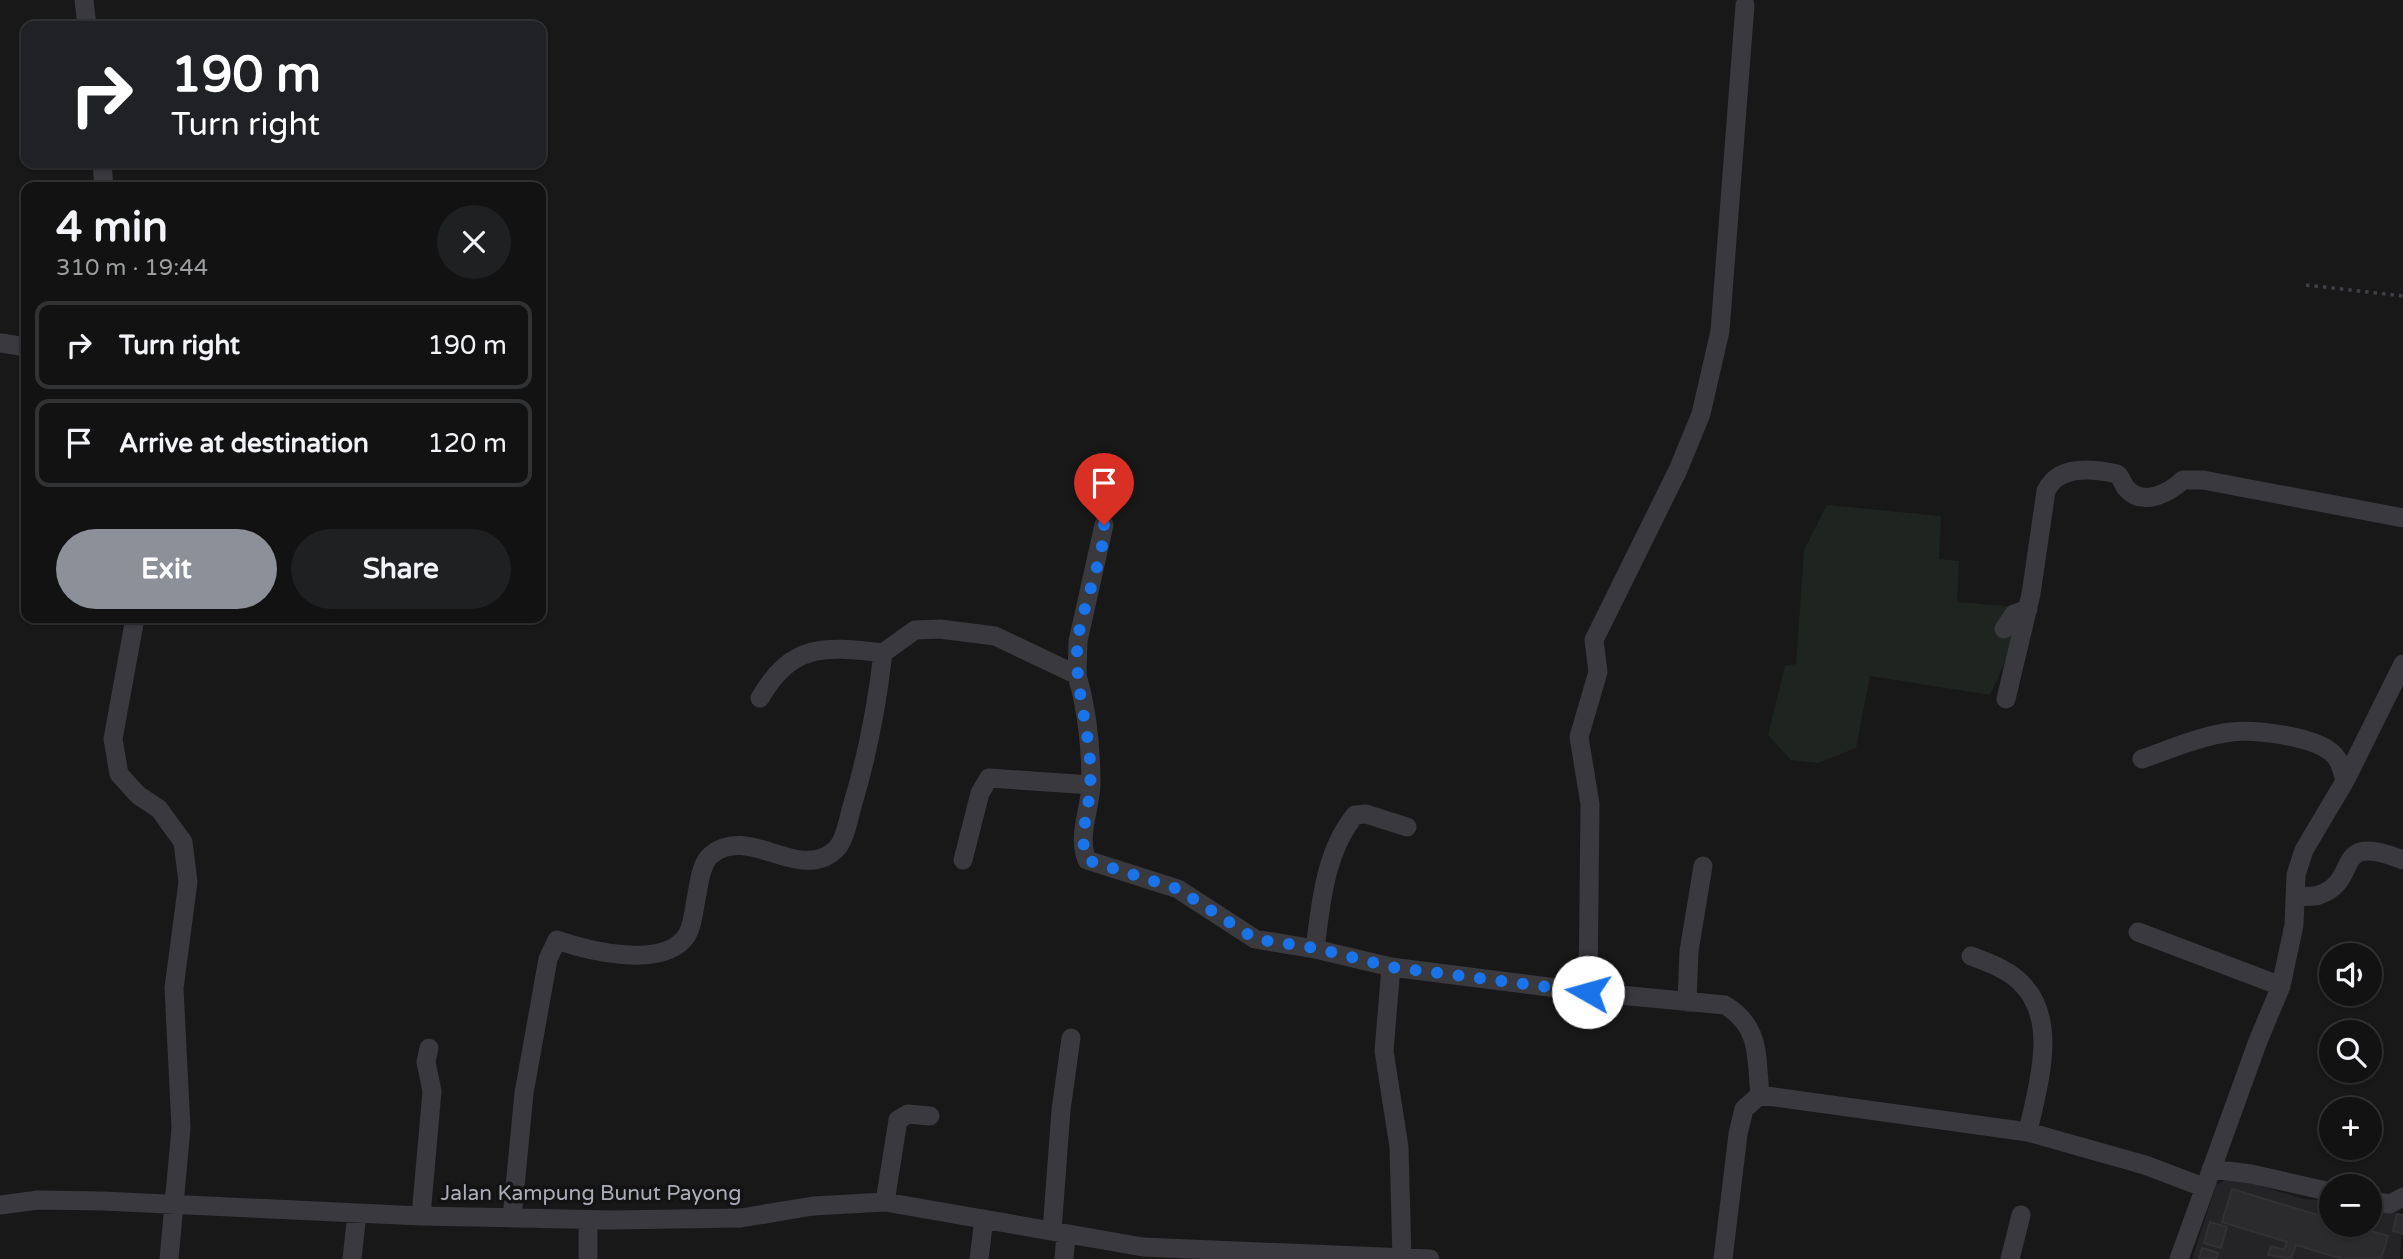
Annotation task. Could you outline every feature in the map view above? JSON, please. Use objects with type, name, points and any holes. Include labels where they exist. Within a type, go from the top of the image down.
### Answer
[{"type":"street","points":[[84,0],[86,21]]},
{"type":"street","points":[[1588,992],[1590,804],[1579,737],[1598,672],[1594,640],[1678,470],[1701,414],[1720,331],[1745,5]]},
{"type":"street","points":[[1,343],[21,346]]},
{"type":"street","points":[[2006,699],[2028,609],[2046,491],[2051,480],[2062,471],[2117,474],[2126,488],[2135,494],[2155,498],[2168,493],[2183,480],[2203,480],[2403,518]]},
{"type":"street","points":[[1104,525],[1082,616],[1077,676],[1083,695],[1091,785],[1082,848],[1087,860],[1178,889],[1255,939],[1315,948],[1391,967],[1588,992],[1725,1005],[1742,1016],[1752,1030],[1760,1095]]},
{"type":"street","points":[[2004,629],[2014,614],[2028,609]]},
{"type":"street","points":[[134,623],[113,739],[119,774],[138,795],[159,809],[183,842],[188,882],[174,988],[181,1128],[169,1259]]},
{"type":"street","points":[[760,698],[772,677],[793,658],[815,649],[840,648],[883,653],[915,630],[995,636],[1077,676]]},
{"type":"street","points":[[512,1218],[524,1094],[548,959],[557,940],[578,947],[628,954],[674,948],[689,933],[702,871],[710,855],[727,846],[753,847],[798,859],[818,860],[830,854],[841,843],[868,750],[876,714],[883,653]]},
{"type":"street","points":[[2179,1259],[2207,1178],[2281,986],[2291,949],[2297,897],[2296,875],[2304,850],[2345,781],[2403,664]]},
{"type":"street","points":[[2142,759],[2206,737],[2232,732],[2256,732],[2297,738],[2332,752],[2340,762],[2345,781]]},
{"type":"street","points":[[963,860],[980,793],[989,778],[1091,785]]},
{"type":"street","points":[[1315,948],[1323,886],[1342,831],[1356,815],[1366,814],[1407,827]]},
{"type":"street","points":[[2297,897],[2318,895],[2329,889],[2353,855],[2364,850],[2375,849],[2403,860]]},
{"type":"street","points":[[1687,1002],[1689,951],[1703,866]]},
{"type":"street","points":[[2138,932],[2281,986]]},
{"type":"street","points":[[1971,956],[2001,968],[2023,984],[2038,1005],[2042,1052],[2028,1132]]},
{"type":"street","points":[[1391,967],[1384,1051],[1399,1147],[1402,1258]]},
{"type":"street","points":[[1064,1259],[1059,1232],[1061,1110],[1071,1038]]},
{"type":"street","points":[[421,1216],[432,1091],[426,1062],[429,1048]]},
{"type":"street","points":[[1723,1259],[1738,1134],[1744,1109],[1760,1095],[2028,1132],[2145,1165],[2207,1178],[2251,1174],[2319,1189]]},
{"type":"street","points":[[885,1202],[898,1119],[908,1114],[930,1116]]},
{"type":"street","points":[[2382,1203],[2390,1204],[2403,1197]]},
{"type":"street","name":"Jalan Kampung Bunut Payong","points":[[0,1205],[38,1200],[588,1220],[741,1218],[827,1205],[885,1202],[1143,1247],[1430,1259]]},
{"type":"street","points":[[352,1259],[357,1213]]},
{"type":"street","points":[[2010,1259],[2021,1214]]},
{"type":"street","points":[[979,1259],[984,1219]]},
{"type":"street","points":[[588,1220],[588,1259]]},
{"type":"path","points":[[2306,285],[2403,296]]},
{"type":"shaded area","points":[[1827,505],[1941,516],[1939,559],[1959,561],[1957,602],[2017,607],[2013,644],[1990,695],[1870,676],[1856,748],[1818,763],[1791,760],[1768,735],[1785,666],[1796,664],[1804,550]]},
{"type":"shaded area","points":[[2231,1177],[2304,1199],[2319,1200],[2319,1237],[2382,1237],[2382,1209],[2403,1215],[2400,1259],[2192,1259],[2216,1185]]},
{"type":"building","points":[[2232,1189],[2319,1215],[2319,1237],[2388,1236],[2381,1259],[2343,1259],[2296,1245],[2291,1259],[2268,1255],[2271,1246],[2284,1250],[2287,1242],[2222,1222]]},
{"type":"building","points":[[2397,1214],[2403,1215],[2403,1234],[2393,1231]]},
{"type":"building","points":[[2210,1222],[2227,1227],[2221,1248],[2204,1243]]},
{"type":"building","points":[[2202,1248],[2218,1253],[2216,1259],[2199,1259]]},
{"type":"route","points":[[1104,525],[1105,532],[1085,603],[1078,641],[1077,676],[1083,695],[1091,785],[1082,848],[1087,860],[1178,889],[1255,939],[1315,948],[1391,967],[1588,992]]}]
